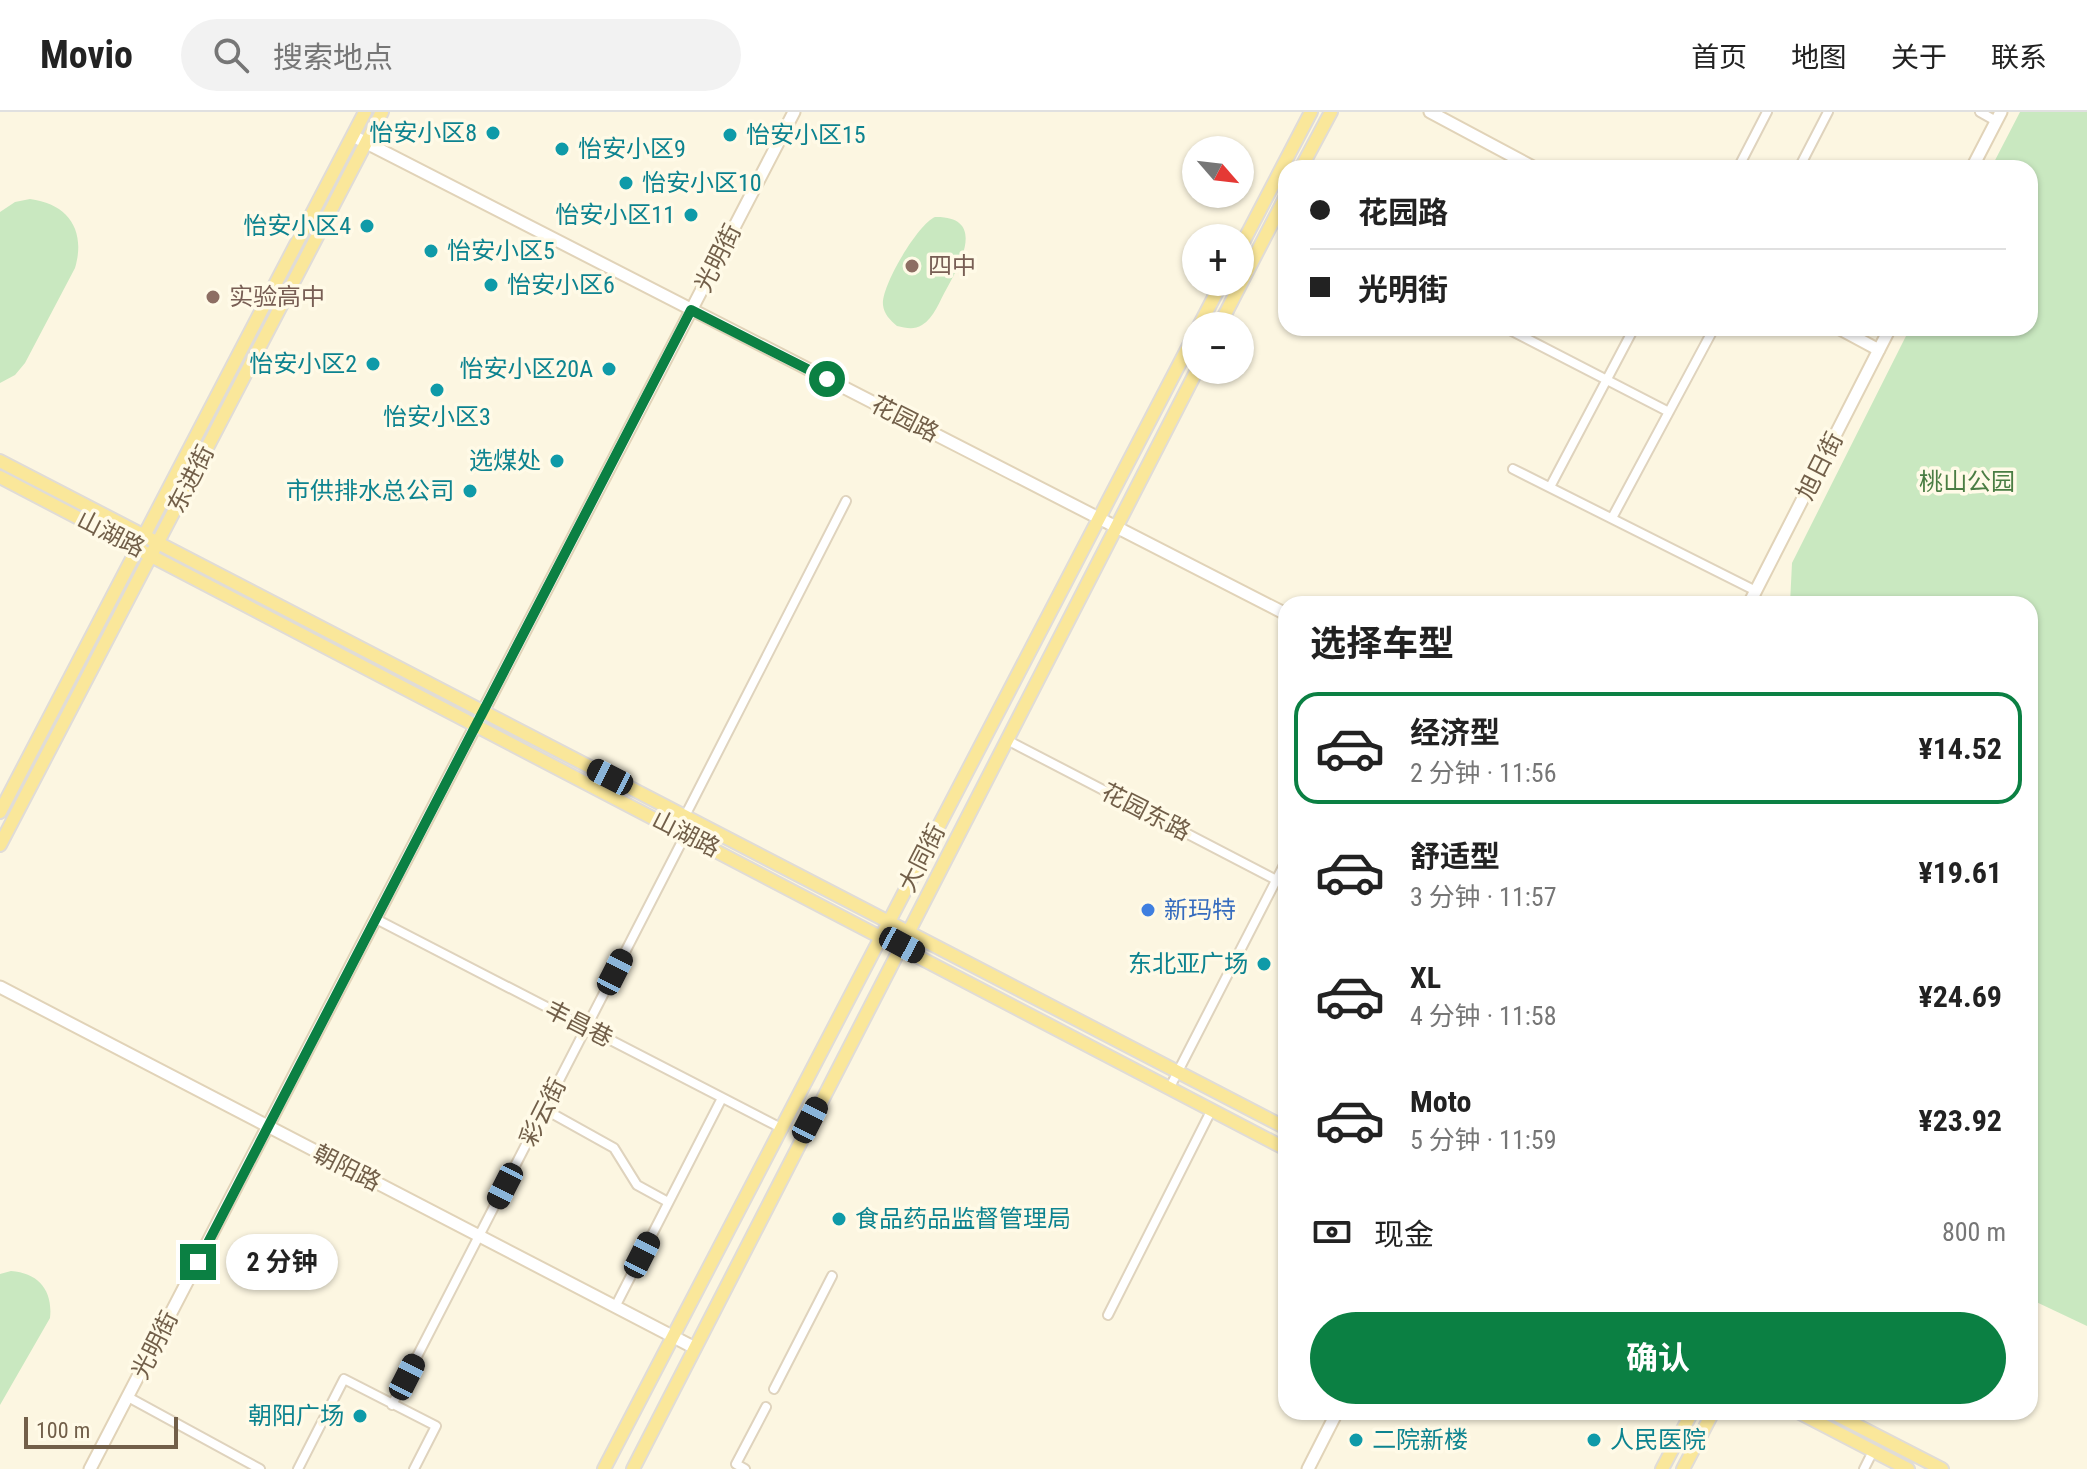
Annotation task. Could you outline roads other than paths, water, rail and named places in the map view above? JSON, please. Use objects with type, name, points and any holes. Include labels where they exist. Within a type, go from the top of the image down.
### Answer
[{"type":"main road","name":"东进街","points":[[0,812],[365,112]]},
{"type":"main road","name":"东进街","points":[[0,845],[382,112]]},
{"type":"main road","points":[[1286,160],[1311,112]]},
{"type":"main road","points":[[1305,160],[1331,112]]},
{"type":"main road","points":[[1253,224],[1278,175]]},
{"type":"main road","points":[[1227,312],[1278,220]]},
{"type":"main road","name":"大同街","points":[[604,1469],[1182,359]]},
{"type":"main road","name":"大同街","points":[[633,1469],[1190,384]]},
{"type":"main road","name":"山湖路","points":[[0,461],[1278,1124]]},
{"type":"main road","name":"山湖路","points":[[0,477],[884,935],[1278,1145]]},
{"type":"main road","points":[[1662,1469],[1688,1420]]},
{"type":"main road","points":[[1683,1469],[1709,1420]]},
{"type":"main road","points":[[1813,1420],[1908,1469]]},
{"type":"main road","points":[[1847,1420],[1942,1469]]},
{"type":"street","name":"光明街","points":[[90,1469],[794,112]]},
{"type":"street","points":[[1430,112],[1520,160]]},
{"type":"street","points":[[1742,160],[1767,112]]},
{"type":"street","points":[[1803,160],[1828,112]]},
{"type":"street","points":[[1976,160],[1998,116],[1980,112]]},
{"type":"street","name":"花园路","points":[[353,136],[1278,610]]},
{"type":"street","points":[[1521,336],[1669,412]]},
{"type":"street","points":[[1550,487],[1630,336]]},
{"type":"street","points":[[1612,518],[1710,336]]},
{"type":"street","points":[[1853,336],[1879,350]]},
{"type":"street","name":"旭日街","points":[[1753,596],[1886,336]]},
{"type":"street","points":[[1513,469],[1756,591]]},
{"type":"street","name":"彩云街","points":[[392,1405],[686,834],[689,818],[846,501]]},
{"type":"street","name":"花园东路","points":[[1007,740],[1276,880]]},
{"type":"street","points":[[1170,1087],[1278,876]]},
{"type":"street","name":"丰昌巷","points":[[376,919],[783,1129]]},
{"type":"street","name":"朝阳路","points":[[0,987],[695,1348]]},
{"type":"street","points":[[615,1307],[722,1098]]},
{"type":"street","points":[[1108,1315],[1213,1108]]},
{"type":"street","points":[[544,1109],[614,1148],[637,1185],[668,1202]]},
{"type":"street","points":[[774,1389],[832,1276]]},
{"type":"street","points":[[298,1469],[344,1379],[436,1426],[414,1469]]},
{"type":"street","points":[[128,1397],[260,1469]]},
{"type":"street","points":[[745,1469],[736,1464],[766,1407]]},
{"type":"street","points":[[1308,1469],[1333,1420]]},
{"type":"street","points":[[1864,1469],[1873,1451]]},
{"type":"place","name":"怡安小区8","points":[[493,133]]},
{"type":"place","name":"怡安小区15","points":[[730,135]]},
{"type":"place","name":"怡安小区9","points":[[562,149]]},
{"type":"place","name":"怡安小区10","points":[[626,183]]},
{"type":"place","name":"怡安小区11","points":[[691,215]]},
{"type":"place","name":"怡安小区4","points":[[367,226]]},
{"type":"place","name":"怡安小区5","points":[[431,251]]},
{"type":"place","name":"四中","points":[[912,266]]},
{"type":"place","name":"怡安小区6","points":[[491,285]]},
{"type":"place","name":"实验高中","points":[[213,297]]},
{"type":"place","name":"怡安小区2","points":[[373,364]]},
{"type":"place","name":"怡安小区20A","points":[[609,369]]},
{"type":"place","name":"怡安小区3","points":[[437,390]]},
{"type":"place","name":"选煤处","points":[[557,461]]},
{"type":"place","name":"市供排水总公司","points":[[470,491]]},
{"type":"place","name":"新玛特","points":[[1148,910]]},
{"type":"place","name":"东北亚广场","points":[[1264,964]]},
{"type":"place","name":"食品药品监督管理局","points":[[839,1219]]},
{"type":"place","name":"朝阳广场","points":[[360,1416]]},
{"type":"place","name":"二院新楼","points":[[1356,1440]]},
{"type":"place","name":"人民医院","points":[[1594,1440]]},
{"type":"park label","name":"桃山公园","points":[[1967,482]]}]
